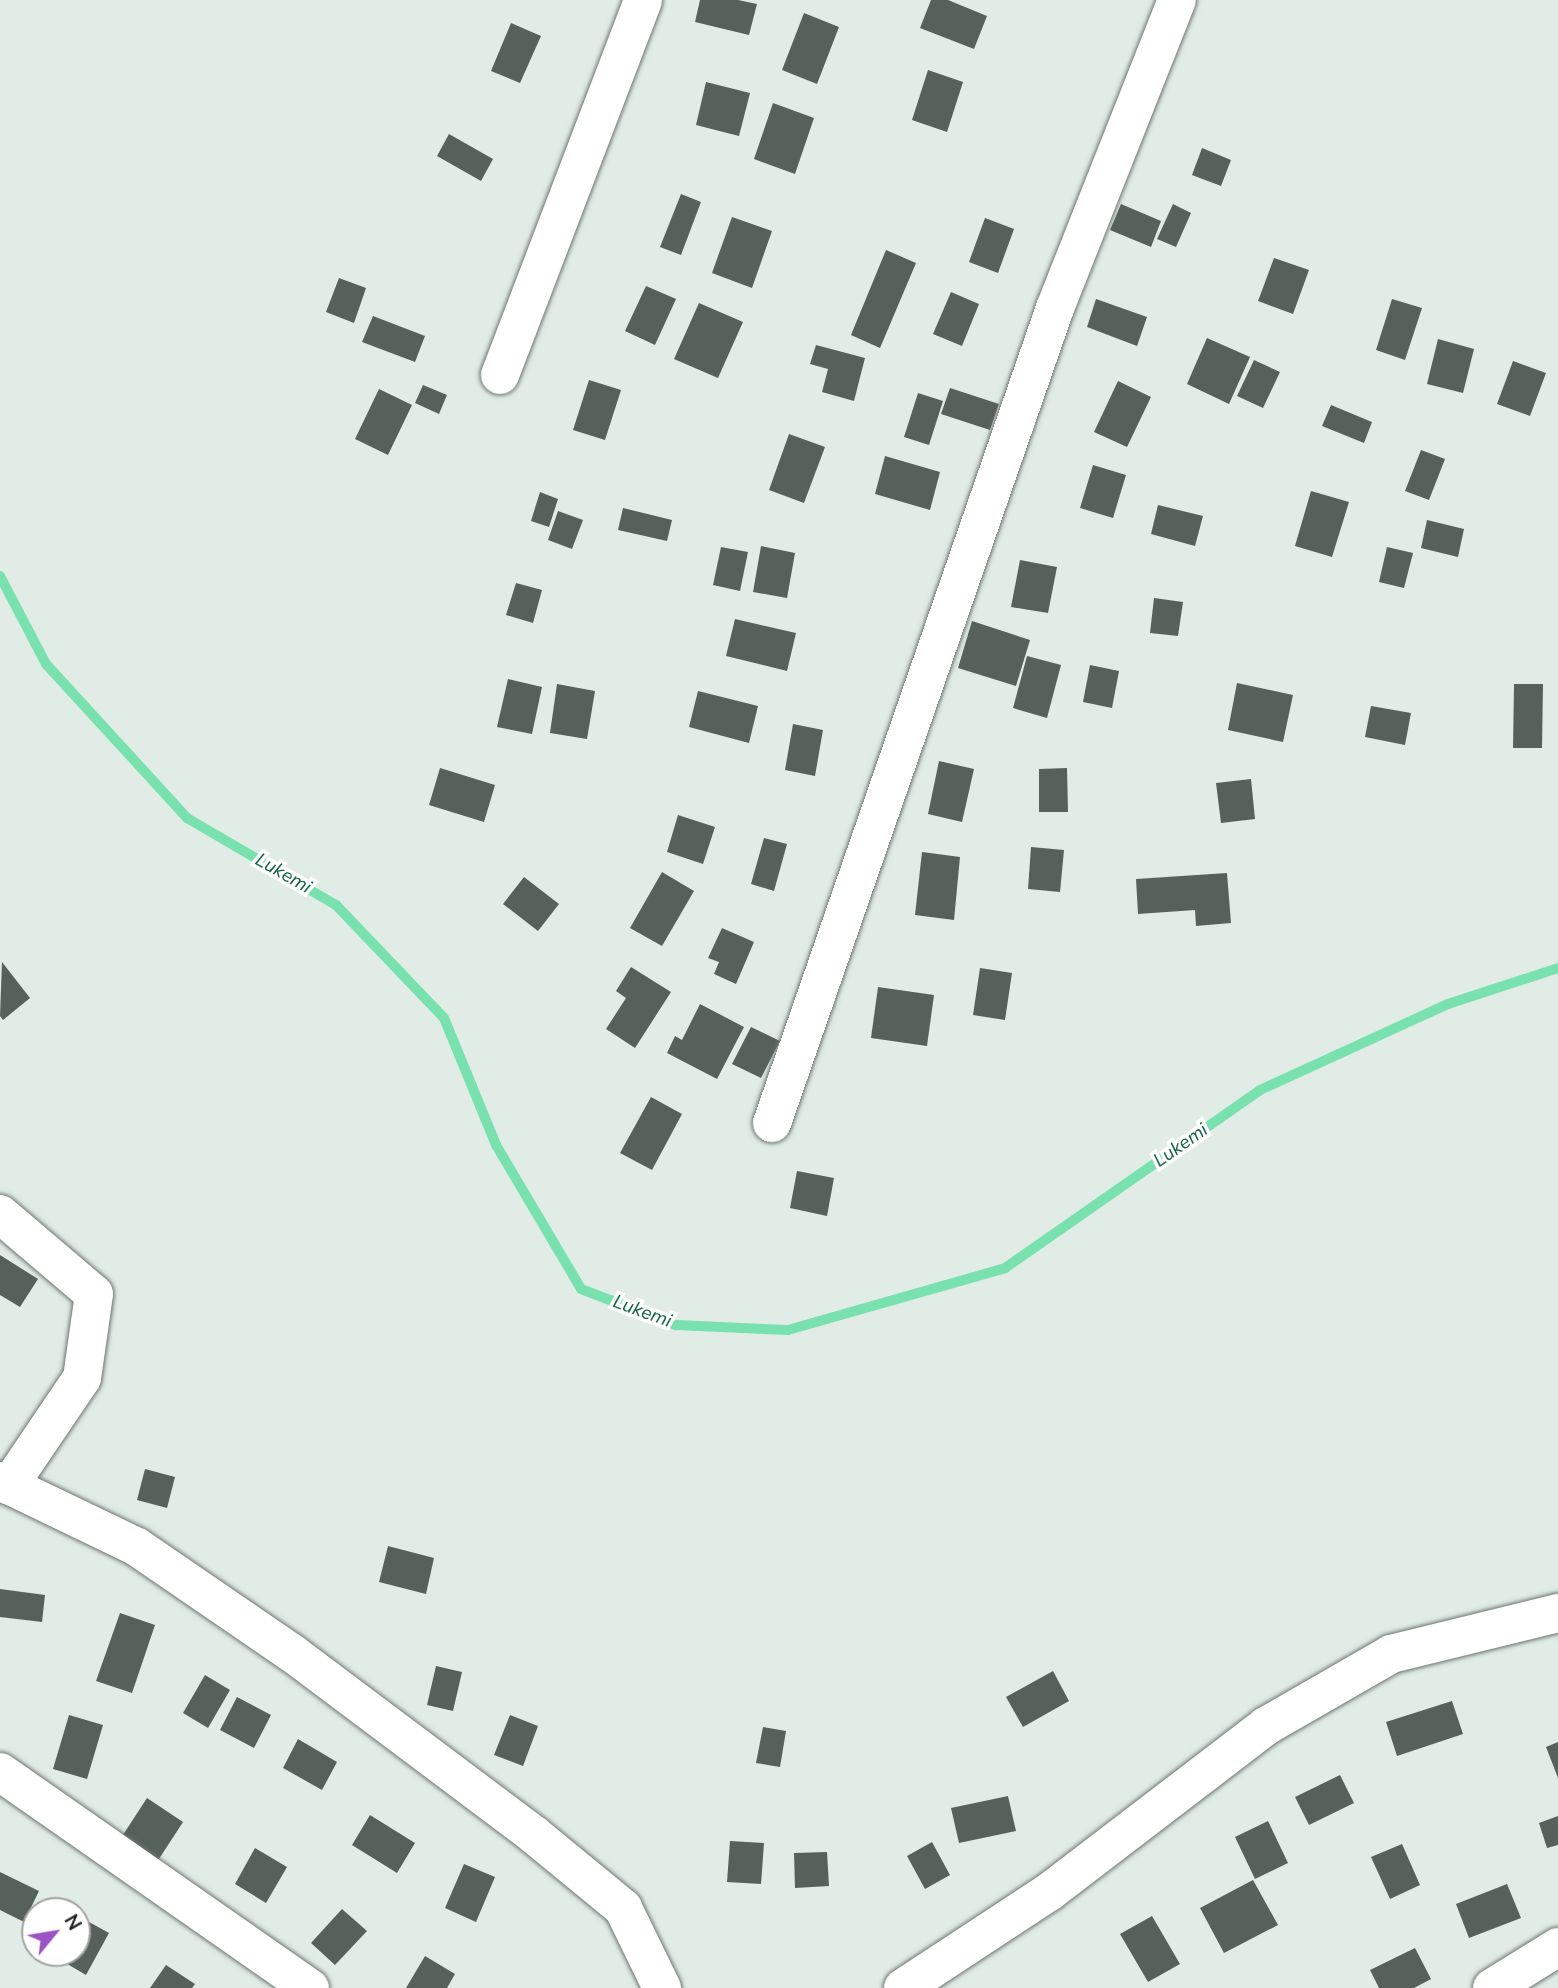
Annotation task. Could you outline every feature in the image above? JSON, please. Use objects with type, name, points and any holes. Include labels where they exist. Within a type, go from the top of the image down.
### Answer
[{"type":"street","points":[[500,374],[643,0]]},
{"type":"street","points":[[772,1123],[1055,308],[1177,0]]},
{"type":"street","points":[[0,1214],[94,1294],[82,1378],[5,1483],[137,1547],[292,1653],[533,1834],[623,1908],[662,1988]]},
{"type":"street","points":[[903,1988],[1049,1892],[1266,1727],[1391,1654],[1558,1613]]},
{"type":"street","points":[[0,1772],[310,1988]]},
{"type":"street","points":[[1492,1988],[1558,1947]]},
{"type":"building","points":[[700,0],[738,0],[757,4],[749,35],[695,22]]},
{"type":"building","points":[[931,0],[948,0],[987,16],[974,49],[920,28]]},
{"type":"building","points":[[804,13],[839,27],[817,84],[782,70]]},
{"type":"building","points":[[511,23],[541,36],[520,83],[491,71]]},
{"type":"building","points":[[928,70],[963,82],[947,132],[912,120]]},
{"type":"building","points":[[706,82],[750,93],[739,136],[696,125]]},
{"type":"building","points":[[773,103],[814,118],[795,174],[754,159]]},
{"type":"building","points":[[449,134],[493,159],[481,181],[437,156]]},
{"type":"building","points":[[1202,148],[1231,160],[1221,186],[1192,175]]},
{"type":"building","points":[[681,194],[701,202],[681,255],[660,247]]},
{"type":"building","points":[[1121,204],[1161,221],[1151,247],[1110,230]]},
{"type":"building","points":[[1173,204],[1191,213],[1176,247],[1157,239]]},
{"type":"building","points":[[732,217],[772,231],[752,288],[712,273]]},
{"type":"building","points":[[985,218],[1014,229],[998,273],[969,262]]},
{"type":"building","points":[[886,250],[916,263],[880,348],[851,335]]},
{"type":"building","points":[[1274,258],[1309,270],[1293,314],[1258,301]]},
{"type":"building","points":[[339,278],[366,288],[354,323],[326,312]]},
{"type":"building","points":[[646,286],[676,299],[655,345],[625,331]]},
{"type":"building","points":[[951,292],[979,304],[962,346],[933,334]]},
{"type":"building","points":[[1096,299],[1147,317],[1137,346],[1087,327]]},
{"type":"building","points":[[1392,299],[1422,308],[1405,360],[1376,350]]},
{"type":"building","points":[[699,303],[743,322],[718,378],[674,359]]},
{"type":"building","points":[[373,316],[425,336],[415,362],[362,342]]},
{"type":"building","points":[[1207,338],[1250,357],[1229,404],[1187,384]]},
{"type":"building","points":[[1438,339],[1474,349],[1463,393],[1427,384]]},
{"type":"building","points":[[816,345],[865,358],[854,401],[822,392],[828,369],[810,364]]},
{"type":"building","points":[[1254,360],[1280,372],[1263,408],[1237,396]]},
{"type":"building","points":[[1513,361],[1546,373],[1530,416],[1497,404]]},
{"type":"building","points":[[589,380],[621,390],[605,440],[573,430]]},
{"type":"building","points":[[1118,381],[1151,397],[1127,447],[1094,432]]},
{"type":"building","points":[[423,385],[447,395],[439,414],[415,403]]},
{"type":"building","points":[[950,388],[999,404],[990,430],[941,414]]},
{"type":"building","points":[[379,389],[412,405],[388,455],[355,439]]},
{"type":"building","points":[[918,393],[943,401],[929,445],[904,437]]},
{"type":"building","points":[[1331,405],[1372,422],[1364,443],[1322,426]]},
{"type":"building","points":[[789,434],[825,447],[804,503],[769,490]]},
{"type":"building","points":[[1421,450],[1445,459],[1429,500],[1405,491]]},
{"type":"building","points":[[885,456],[940,472],[930,510],[875,494]]},
{"type":"building","points":[[1093,465],[1126,475],[1113,518],[1080,508]]},
{"type":"building","points":[[1311,491],[1349,502],[1332,557],[1295,546]]},
{"type":"building","points":[[540,492],[558,499],[549,527],[531,521]]},
{"type":"building","points":[[1158,505],[1203,516],[1195,546],[1151,534]]},
{"type":"building","points":[[623,508],[672,520],[667,541],[618,530]]},
{"type":"building","points":[[558,511],[583,520],[572,549],[548,540]]},
{"type":"building","points":[[1427,520],[1464,529],[1458,557],[1421,548]]},
{"type":"building","points":[[761,546],[795,553],[787,598],[753,592]]},
{"type":"building","points":[[721,547],[748,552],[740,591],[713,585]]},
{"type":"building","points":[[1387,547],[1413,553],[1404,588],[1379,582]]},
{"type":"building","points":[[1020,560],[1057,567],[1048,613],[1011,607]]},
{"type":"building","points":[[516,583],[542,590],[533,623],[506,615]]},
{"type":"building","points":[[1154,598],[1183,602],[1178,636],[1150,633]]},
{"type":"building","points":[[735,619],[796,633],[787,671],[726,656]]},
{"type":"building","points":[[972,621],[1030,640],[1016,686],[958,668]]},
{"type":"building","points":[[1027,656],[1061,665],[1047,718],[1013,708]]},
{"type":"building","points":[[1090,665],[1119,671],[1112,708],[1083,702]]},
{"type":"building","points":[[508,679],[542,687],[532,734],[497,727]]},
{"type":"building","points":[[1237,683],[1293,695],[1283,742],[1228,730]]},
{"type":"building","points":[[557,684],[595,691],[587,739],[550,733]]},
{"type":"building","points":[[1514,684],[1543,684],[1542,748],[1513,748]]},
{"type":"building","points":[[698,691],[758,706],[749,743],[689,727]]},
{"type":"building","points":[[1371,706],[1411,713],[1405,745],[1365,737]]},
{"type":"building","points":[[793,724],[823,730],[815,776],[785,770]]},
{"type":"building","points":[[939,761],[974,769],[962,822],[928,814]]},
{"type":"building","points":[[440,768],[495,785],[484,822],[429,805]]},
{"type":"building","points":[[1067,768],[1068,812],[1039,812],[1039,769]]},
{"type":"building","points":[[1251,779],[1255,819],[1221,823],[1216,783]]},
{"type":"building","points":[[678,815],[715,827],[703,864],[667,852]]},
{"type":"building","points":[[764,838],[787,844],[774,891],[751,884]]},
{"type":"building","points":[[1031,847],[1064,850],[1060,892],[1028,889]]},
{"type":"building","points":[[922,852],[960,857],[954,920],[915,915]]},
{"type":"building","points":[[662,872],[694,891],[662,946],[630,928]]},
{"type":"building","points":[[1227,873],[1231,923],[1196,926],[1195,910],[1138,914],[1136,879]]},
{"type":"building","points":[[524,877],[559,904],[538,931],[503,904]]},
{"type":"building","points":[[722,928],[754,942],[736,984],[714,974],[719,962],[708,958]]},
{"type":"building","points":[[2,962],[30,998],[3,1020],[0,1016]]},
{"type":"building","points":[[631,967],[671,992],[635,1048],[606,1029],[626,998],[616,991]]},
{"type":"building","points":[[980,968],[1012,973],[1005,1020],[973,1015]]},
{"type":"building","points":[[878,987],[934,995],[927,1046],[871,1038]]},
{"type":"building","points":[[700,1004],[744,1027],[717,1079],[667,1053],[675,1036],[682,1040]]},
{"type":"building","points":[[751,1027],[780,1041],[761,1078],[732,1064]]},
{"type":"building","points":[[651,1097],[682,1114],[652,1170],[620,1153]]},
{"type":"building","points":[[797,1171],[834,1178],[827,1216],[790,1208]]},
{"type":"building","points":[[0,1255],[38,1279],[20,1307],[0,1295]]},
{"type":"building","points":[[145,1469],[175,1477],[167,1508],[137,1500]]},
{"type":"building","points":[[388,1546],[434,1558],[426,1594],[379,1582]]},
{"type":"building","points":[[0,1589],[45,1595],[42,1622],[0,1617]]},
{"type":"building","points":[[120,1613],[155,1625],[132,1693],[96,1681]]},
{"type":"building","points":[[436,1666],[462,1672],[453,1711],[427,1705]]},
{"type":"building","points":[[1053,1671],[1069,1701],[1023,1727],[1006,1697]]},
{"type":"building","points":[[205,1675],[230,1690],[208,1728],[183,1713]]},
{"type":"building","points":[[237,1697],[271,1715],[254,1748],[220,1730]]},
{"type":"building","points":[[1452,1701],[1463,1734],[1397,1756],[1386,1722]]},
{"type":"building","points":[[69,1715],[103,1725],[87,1779],[53,1769]]},
{"type":"building","points":[[510,1715],[538,1726],[523,1766],[494,1755]]},
{"type":"building","points":[[763,1727],[786,1731],[780,1767],[756,1763]]},
{"type":"building","points":[[298,1739],[337,1762],[322,1790],[283,1768]]},
{"type":"building","points":[[1558,1742],[1558,1778],[1546,1747]]},
{"type":"building","points":[[1340,1775],[1354,1803],[1309,1825],[1295,1797]]},
{"type":"building","points":[[1008,1796],[1016,1831],[959,1843],[951,1808]]},
{"type":"building","points":[[147,1798],[183,1822],[155,1865],[119,1841]]},
{"type":"building","points":[[370,1815],[415,1843],[397,1873],[352,1845]]},
{"type":"building","points":[[1558,1816],[1558,1845],[1547,1848],[1539,1823]]},
{"type":"building","points":[[1268,1821],[1288,1863],[1255,1879],[1235,1837]]},
{"type":"building","points":[[730,1841],[764,1843],[761,1884],[727,1882]]},
{"type":"building","points":[[932,1842],[950,1875],[925,1889],[907,1856]]},
{"type":"building","points":[[1402,1844],[1420,1885],[1390,1899],[1371,1857]]},
{"type":"building","points":[[255,1848],[287,1867],[266,1903],[235,1884]]},
{"type":"building","points":[[827,1852],[829,1886],[795,1888],[794,1853]]},
{"type":"building","points":[[464,1864],[495,1877],[476,1922],[445,1908]]},
{"type":"building","points":[[0,1872],[39,1891],[36,1897],[21,1897],[21,1920],[0,1910]]},
{"type":"building","points":[[1253,1880],[1278,1925],[1224,1953],[1200,1908]]},
{"type":"building","points":[[1507,1884],[1521,1918],[1469,1938],[1456,1904]]},
{"type":"building","points":[[342,1909],[367,1931],[335,1965],[311,1943]]},
{"type":"building","points":[[1152,1916],[1180,1964],[1148,1982],[1120,1934]]},
{"type":"building","points":[[91,1923],[109,1933],[91,1966]]},
{"type":"building","points":[[1415,1948],[1431,1979],[1414,1988],[1379,1988],[1370,1970]]},
{"type":"building","points":[[425,1956],[455,1974],[447,1988],[406,1988]]},
{"type":"building","points":[[166,1965],[195,1984],[192,1988],[150,1988]]},
{"type":"building","points":[[72,1967],[90,1967],[86,1975]]},
{"type":"waterway","name":"Lukemi","points":[[0,576],[46,664],[187,818],[336,905],[444,1018],[496,1145],[581,1289],[676,1325],[788,1330],[1005,1268],[1260,1090],[1448,1004],[1558,968]]}]
